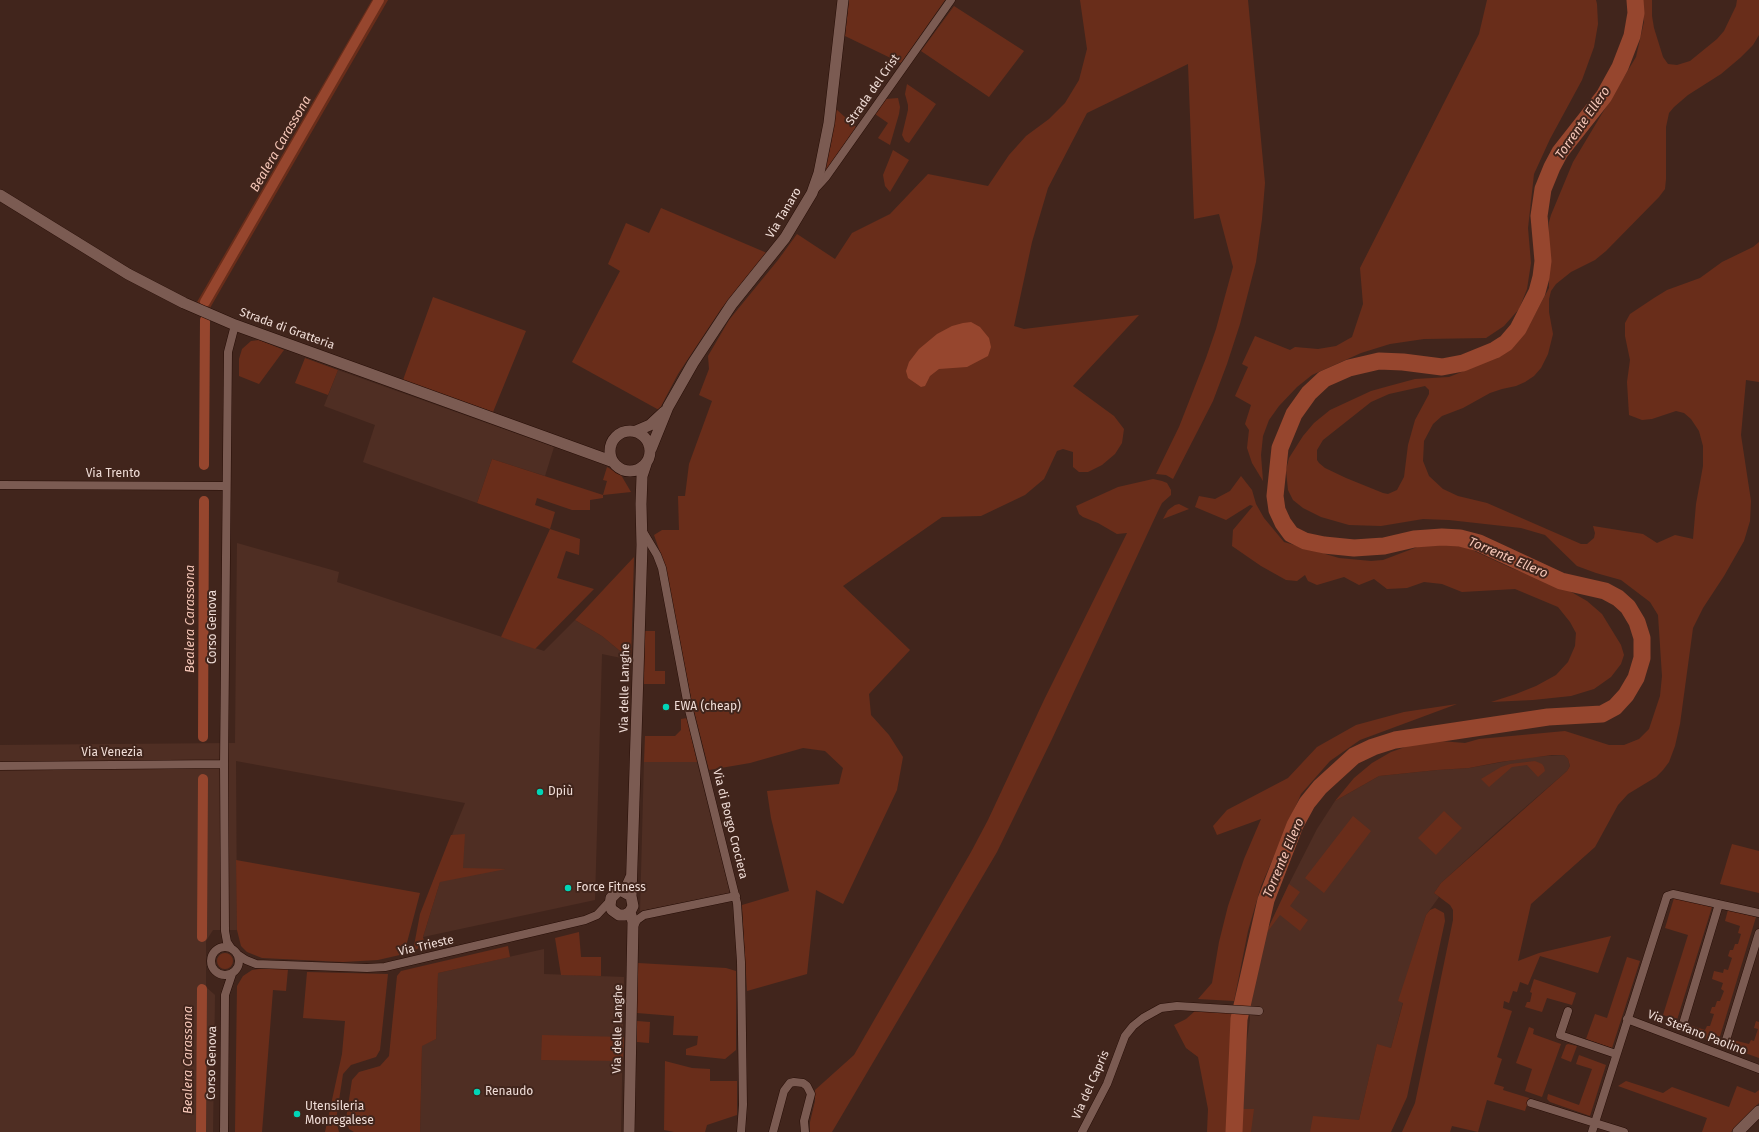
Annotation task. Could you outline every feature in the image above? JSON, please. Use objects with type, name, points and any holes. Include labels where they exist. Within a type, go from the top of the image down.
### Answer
[{"type":"main road","name":"Via Tanaro","points":[[651,449],[668,407],[715,328],[732,304],[782,242],[802,212],[812,193],[819,173],[829,122],[843,0]]},
{"type":"main road","name":"Strada di Gratteria","points":[[0,195],[140,281],[184,303],[235,324],[611,461]]},
{"type":"main road","name":"Via Tanaro","points":[[636,431],[644,429],[656,420],[668,407]]},
{"type":"main road","points":[[611,461],[609,453],[610,445],[614,438],[620,433],[628,430],[636,431],[643,435],[651,449]]},
{"type":"main road","name":"Strada di Gratteria","points":[[582,450],[598,449],[610,445]]},
{"type":"main road","name":"Via delle Langhe","points":[[629,1132],[633,928],[630,912],[633,906],[626,893],[633,872],[642,530],[642,476],[650,457],[651,449]]},
{"type":"main road","name":"Via delle Langhe","points":[[611,461],[616,467],[626,471],[635,484],[641,504]]},
{"type":"main road","points":[[626,471],[632,472],[639,470],[646,464]]},
{"type":"main road","points":[[626,893],[613,894],[609,902],[612,910],[630,921],[633,928]]},
{"type":"main road","points":[[617,914],[625,915],[630,912]]},
{"type":"main road","points":[[1738,1132],[1759,1111]]},
{"type":"street","name":"Strada del Crist","points":[[812,193],[826,177],[952,0]]},
{"type":"street","name":"Corso Genova","points":[[225,995],[239,963],[234,951],[227,942],[225,932],[224,764],[228,348],[235,324]]},
{"type":"street","name":"Via Trento","points":[[0,485],[226,486]]},
{"type":"street","name":"Via di Borgo Crociera","points":[[642,530],[657,555],[662,568],[688,706],[736,896],[741,962],[743,1105],[741,1132]]},
{"type":"street","name":"Via Venezia","points":[[0,766],[224,764]]},
{"type":"street","name":"Via Stefano Paolino","points":[[1592,1132],[1665,900],[1668,895],[1673,894],[1719,904]]},
{"type":"street","points":[[633,928],[637,920],[644,915],[736,896]]},
{"type":"street","name":"Via Trieste","points":[[597,915],[609,902]]},
{"type":"street","points":[[1683,1024],[1719,904],[1759,913]]},
{"type":"street","name":"Via Trieste","points":[[234,951],[246,960],[256,964],[367,968],[385,967],[560,927],[597,915],[617,914]]},
{"type":"street","name":"Corso Genova","points":[[224,1132],[225,995],[222,983],[213,969],[211,961],[214,952],[218,949],[225,932]]},
{"type":"street","points":[[1726,1040],[1759,933]]},
{"type":"street","points":[[218,949],[222,947],[234,951]]},
{"type":"street","name":"Via Trieste","points":[[234,972],[256,964]]},
{"type":"street","points":[[216,973],[223,976],[234,972]]},
{"type":"street","name":"Via del Capris","points":[[1082,1132],[1107,1084],[1126,1036],[1133,1026],[1143,1018],[1157,1010],[1177,1006],[1259,1011]]},
{"type":"street","points":[[1568,1011],[1560,1035],[1616,1054]]},
{"type":"street","name":"Via Stefano Paolino","points":[[1627,1019],[1759,1069]]},
{"type":"street","points":[[773,1132],[784,1091],[790,1083],[794,1082],[799,1082],[807,1086],[811,1094],[804,1120],[805,1132]]},
{"type":"street","points":[[1531,1103],[1624,1132]]},
{"type":"shaded area","points":[[372,0],[388,0],[210,308],[197,302]]},
{"type":"shaded area","points":[[849,0],[945,0],[901,63],[845,36]]},
{"type":"shaded area","points":[[1080,0],[1248,0],[1265,183],[1256,262],[1240,324],[1227,364],[1213,401],[1173,479],[1166,475],[1156,474],[1179,427],[1206,358],[1216,329],[1233,267],[1219,214],[1194,219],[1188,64],[1087,113],[1048,188],[1032,242],[1014,326],[1024,329],[1139,315],[1073,386],[1114,416],[1124,429],[1122,443],[1115,454],[1102,465],[1088,472],[1079,472],[1073,467],[1073,452],[1063,449],[1057,451],[1044,479],[1025,495],[981,516],[942,517],[843,586],[910,650],[869,694],[871,715],[889,735],[903,757],[897,790],[843,904],[816,890],[807,974],[747,991],[742,905],[789,891],[771,818],[767,791],[839,784],[843,768],[825,751],[803,748],[750,763],[709,770],[692,703],[666,569],[654,535],[662,530],[679,530],[678,496],[685,496],[689,464],[712,401],[699,395],[709,369],[708,356],[729,320],[778,260],[797,234],[835,259],[852,233],[890,214],[928,174],[988,186],[1009,155],[1026,136],[1049,119],[1065,103],[1079,80],[1087,49]]},
{"type":"shaded area","points":[[1487,0],[1596,0],[1597,4],[1598,24],[1594,47],[1582,80],[1550,139],[1534,174],[1528,228],[1531,263],[1527,289],[1519,309],[1504,326],[1486,338],[1424,339],[1390,344],[1361,353],[1312,375],[1297,387],[1279,406],[1269,420],[1263,436],[1261,455],[1263,481],[1252,463],[1247,448],[1249,430],[1245,424],[1251,405],[1235,396],[1248,367],[1242,364],[1255,336],[1290,350],[1295,347],[1318,349],[1336,346],[1352,337],[1363,304],[1360,268],[1479,34]]},
{"type":"shaded area","points":[[1642,0],[1652,0],[1654,28],[1663,57],[1668,64],[1677,65],[1690,61],[1717,39],[1724,31],[1736,6],[1737,0],[1759,0],[1759,35],[1753,45],[1721,74],[1688,95],[1669,113],[1666,127],[1665,189],[1606,251],[1595,260],[1571,272],[1556,284],[1551,291],[1549,299],[1549,312],[1553,334],[1548,354],[1541,368],[1534,376],[1525,382],[1490,393],[1463,408],[1442,416],[1433,424],[1424,441],[1423,461],[1429,476],[1443,489],[1458,496],[1487,503],[1581,544],[1587,544],[1594,538],[1595,533],[1593,526],[1643,534],[1657,543],[1675,535],[1693,539],[1696,504],[1703,466],[1703,446],[1699,431],[1691,419],[1684,413],[1676,411],[1652,419],[1642,420],[1629,415],[1627,382],[1630,360],[1625,336],[1625,323],[1630,314],[1667,290],[1700,278],[1722,262],[1753,247],[1759,242],[1759,382],[1746,380],[1741,435],[1751,501],[1750,521],[1744,541],[1724,576],[1703,608],[1693,628],[1680,724],[1675,746],[1669,762],[1656,777],[1628,794],[1618,805],[1595,847],[1531,904],[1518,961],[1539,953],[1611,936],[1598,973],[1540,956],[1528,985],[1520,982],[1517,992],[1513,991],[1509,1003],[1504,1001],[1503,1008],[1512,1011],[1497,1057],[1502,1059],[1494,1084],[1504,1087],[1503,1090],[1529,1098],[1525,1111],[1487,1100],[1478,1132],[1452,1126],[1450,1132],[1402,1132],[1415,1103],[1453,920],[1453,910],[1450,905],[1434,893],[1441,883],[1567,771],[1570,766],[1568,759],[1564,755],[1552,755],[1469,768],[1379,776],[1335,801],[1354,778],[1372,763],[1391,752],[1408,746],[1440,741],[1465,743],[1479,739],[1565,731],[1609,745],[1624,745],[1639,739],[1649,729],[1660,696],[1662,676],[1658,615],[1650,602],[1621,580],[1577,566],[1545,535],[1521,528],[1449,520],[1423,519],[1381,526],[1349,525],[1321,517],[1303,508],[1293,500],[1288,490],[1286,470],[1289,458],[1303,436],[1314,423],[1330,410],[1371,391],[1415,379],[1449,377],[1459,373],[1501,354],[1513,345],[1526,331],[1549,288],[1549,222],[1551,215],[1573,162],[1636,57],[1644,22]],"holes":[[[1425,386],[1429,390],[1429,394],[1415,420],[1408,445],[1404,477],[1397,490],[1388,494],[1383,493],[1325,468],[1317,460],[1317,450],[1323,440],[1371,402],[1389,394]]]},
{"type":"shaded area","points":[[954,6],[1024,51],[989,97],[921,51]]},
{"type":"shaded area","points":[[907,84],[936,104],[909,143],[905,141],[902,135],[908,110],[905,94]]},
{"type":"shaded area","points":[[898,98],[900,107],[899,114],[890,145],[878,138],[888,123],[875,114],[886,99]]},
{"type":"shaded area","points":[[836,109],[856,127],[824,174],[831,144]]},
{"type":"shaded area","points":[[893,150],[909,160],[890,192],[885,186],[883,175]]},
{"type":"shaded area","points":[[661,208],[767,253],[721,309],[678,374],[659,410],[572,362],[620,271],[608,264],[626,223],[649,233]]},
{"type":"shaded area","points":[[433,297],[526,331],[493,412],[403,380]]},
{"type":"shaded area","points":[[971,322],[980,327],[989,338],[991,347],[988,356],[967,367],[939,369],[930,376],[925,386],[921,387],[908,378],[906,371],[909,362],[919,349],[937,334],[952,326]]},
{"type":"shaded area","points":[[259,340],[284,350],[259,384],[239,376],[239,359],[242,349],[251,341]]},
{"type":"shaded area","points":[[305,358],[338,370],[328,395],[295,383]]},
{"type":"shaded area","points":[[338,370],[554,447],[545,476],[492,459],[477,503],[363,462],[375,425],[324,406]]},
{"type":"shaded area","points":[[492,459],[603,495],[603,498],[590,500],[590,510],[572,510],[537,498],[535,505],[555,512],[550,529],[477,503]]},
{"type":"shaded area","points":[[607,467],[621,475],[631,492],[603,495],[607,481],[603,480]]},
{"type":"shaded area","points":[[1241,476],[1252,490],[1256,504],[1264,518],[1284,542],[1339,558],[1371,561],[1383,560],[1420,546],[1437,543],[1453,544],[1470,549],[1511,568],[1566,589],[1587,601],[1602,614],[1621,645],[1624,655],[1621,664],[1611,677],[1594,689],[1571,696],[1491,702],[1536,686],[1556,675],[1568,662],[1575,646],[1576,633],[1570,622],[1558,607],[1515,589],[1462,592],[1442,584],[1424,582],[1407,588],[1387,589],[1374,579],[1359,585],[1344,577],[1317,585],[1308,581],[1305,575],[1297,581],[1286,580],[1261,566],[1232,546],[1233,530],[1253,506],[1250,505],[1226,520],[1195,507],[1199,496],[1215,499],[1230,491]]},
{"type":"shaded area","points":[[1153,479],[1167,483],[1171,490],[1171,495],[1162,503],[1158,511],[1052,739],[997,852],[832,1132],[810,1132],[810,1122],[815,1101],[815,1090],[854,1055],[971,852],[988,820],[1044,700],[1127,533],[1117,534],[1098,523],[1083,517],[1079,514],[1076,506],[1118,487]]},
{"type":"shaded area","points":[[1179,504],[1189,509],[1163,519],[1168,510]]},
{"type":"shaded area","points":[[550,529],[580,539],[579,555],[566,551],[557,578],[594,589],[535,649],[501,637]]},
{"type":"shaded area","points":[[237,543],[339,572],[337,582],[544,651],[575,620],[602,636],[631,660],[602,654],[595,900],[423,937],[440,882],[432,884],[465,803],[236,761],[237,930],[213,930],[206,941],[206,987],[215,995],[213,1132],[0,1132],[0,745],[235,743]]},
{"type":"shaded area","points":[[634,557],[631,660],[602,636],[575,620]]},
{"type":"shaded area","points":[[645,631],[655,631],[655,671],[665,671],[665,684],[644,684]]},
{"type":"shaded area","points":[[1457,704],[1360,740],[1330,761],[1301,794],[1261,886],[1248,931],[1234,1001],[1198,999],[1212,983],[1219,942],[1228,906],[1244,859],[1261,819],[1217,835],[1213,826],[1227,810],[1288,778],[1317,747],[1356,725],[1404,712]]},
{"type":"shaded area","points":[[687,718],[697,762],[644,762],[645,736],[675,736],[681,730],[681,719]]},
{"type":"shaded area","points":[[1564,755],[1568,759],[1570,766],[1567,771],[1441,883],[1434,893],[1439,897],[1426,915],[1399,1001],[1403,1002],[1391,1048],[1377,1045],[1359,1120],[1345,1132],[1240,1132],[1243,1069],[1250,1019],[1250,1002],[1265,935],[1317,829],[1335,801],[1379,776],[1469,768],[1530,757]]},
{"type":"shaded area","points":[[1535,761],[1542,764],[1545,771],[1538,777],[1527,765],[1512,767],[1489,787],[1481,779],[1501,767],[1510,764]]},
{"type":"shaded area","points":[[644,762],[697,762],[730,893],[640,911]]},
{"type":"shaded area","points":[[1444,811],[1462,828],[1436,855],[1418,838]]},
{"type":"shaded area","points":[[1353,816],[1371,831],[1324,893],[1305,878]]},
{"type":"shaded area","points":[[465,834],[463,868],[506,869],[440,882],[423,937],[425,945],[413,951],[420,914],[451,835]]},
{"type":"shaded area","points":[[1732,844],[1759,851],[1759,893],[1720,884]]},
{"type":"shaded area","points":[[236,860],[420,893],[404,954],[378,960],[343,962],[262,958],[247,952],[241,946],[237,930]]},
{"type":"shaded area","points":[[1289,884],[1300,892],[1290,906],[1308,920],[1300,931],[1280,915],[1265,935]]},
{"type":"shaded area","points":[[1674,898],[1712,907],[1677,1020],[1663,1015],[1688,935],[1665,928]]},
{"type":"shaded area","points":[[1435,908],[1444,913],[1445,921],[1407,1097],[1391,1132],[1310,1132],[1313,1116],[1359,1120],[1377,1044],[1391,1048],[1403,1003],[1398,1001],[1426,915],[1430,910]]},
{"type":"shaded area","points":[[1728,910],[1756,917],[1718,1043],[1688,1032],[1689,1025],[1705,1030],[1707,1026],[1710,1026],[1714,1014],[1710,1013],[1712,1007],[1715,1007],[1717,1001],[1720,1001],[1724,991],[1721,989],[1723,983],[1712,979],[1714,971],[1723,973],[1724,969],[1728,970],[1732,958],[1728,956],[1730,950],[1733,950],[1735,944],[1738,944],[1741,934],[1738,933],[1740,926],[1725,921]]},
{"type":"shaded area","points":[[579,932],[581,957],[601,957],[601,976],[561,975],[555,938]]},
{"type":"shaded area","points":[[508,946],[510,957],[438,973],[436,1039],[422,1046],[420,1132],[354,1132],[349,1129],[346,1119],[352,1080],[359,1072],[380,1066],[389,1056],[397,976],[401,971]]},
{"type":"shaded area","points":[[544,949],[544,974],[624,977],[621,1132],[420,1132],[422,1045],[436,1039],[438,973]]},
{"type":"shaded area","points":[[225,953],[232,958],[233,961],[228,968],[225,969],[218,964],[217,961],[222,954]]},
{"type":"shaded area","points":[[1627,957],[1640,961],[1612,1048],[1586,1039],[1595,1014],[1607,1018]]},
{"type":"shaded area","points":[[638,963],[726,968],[736,971],[736,1050],[725,1059],[686,1055],[686,1049],[697,1045],[698,1036],[673,1035],[674,1016],[637,1013]]},
{"type":"shaded area","points":[[288,969],[286,991],[273,990],[262,1132],[235,1132],[237,986],[243,976],[252,970]]},
{"type":"shaded area","points":[[307,972],[388,974],[380,1050],[376,1057],[351,1065],[343,1074],[336,1120],[339,1132],[325,1132],[342,1054],[345,1021],[303,1018]]},
{"type":"shaded area","points":[[1534,979],[1576,993],[1572,1005],[1547,998],[1542,1012],[1525,1007],[1527,1002],[1530,1002],[1532,993],[1530,992]]},
{"type":"shaded area","points":[[1195,1011],[1234,1013],[1229,1132],[1207,1132],[1208,1109],[1198,1057],[1186,1048],[1174,1025],[1186,1019]]},
{"type":"shaded area","points":[[637,1021],[650,1022],[649,1043],[637,1042]]},
{"type":"shaded area","points":[[1756,1021],[1759,1022],[1759,1058],[1731,1048],[1733,1040],[1749,1044],[1751,1040],[1754,1041],[1758,1029],[1754,1028]]},
{"type":"shaded area","points":[[1529,1027],[1534,1029],[1533,1034],[1561,1044],[1542,1097],[1525,1091],[1532,1069],[1516,1063]]},
{"type":"shaded area","points":[[542,1035],[624,1037],[623,1061],[541,1060]]},
{"type":"shaded area","points":[[1566,1045],[1577,1046],[1571,1062],[1561,1058]]},
{"type":"shaded area","points":[[1579,1055],[1606,1065],[1590,1116],[1550,1102],[1547,1099],[1548,1094],[1579,1105],[1592,1069],[1576,1064]]},
{"type":"shaded area","points":[[665,1061],[692,1068],[710,1069],[710,1081],[737,1081],[737,1115],[707,1125],[705,1132],[674,1132],[664,1130]]},
{"type":"shaded area","points":[[1626,1081],[1663,1093],[1672,1087],[1729,1107],[1737,1086],[1755,1093],[1759,1090],[1759,1103],[1731,1132],[1702,1132],[1707,1118],[1618,1086]]},
{"type":"shaded area","points":[[1241,1109],[1254,1109],[1251,1132],[1240,1132]]},
{"type":"waterway","name":"Bealera Carassona","points":[[205,302],[379,0]]},
{"type":"waterway","name":"Torrente Ellero","points":[[1234,1132],[1239,1019],[1266,900],[1295,825],[1307,803],[1320,787],[1354,756],[1373,747],[1395,740],[1548,717],[1602,714],[1615,707],[1626,695],[1636,678],[1642,658],[1642,638],[1637,622],[1628,607],[1618,598],[1605,591],[1561,581],[1479,543],[1460,538],[1442,537],[1414,539],[1384,546],[1354,548],[1324,545],[1305,541],[1291,534],[1283,523],[1277,510],[1275,496],[1280,448],[1294,414],[1309,393],[1324,379],[1349,368],[1379,361],[1403,362],[1442,367],[1463,363],[1495,350],[1506,343],[1518,329],[1537,292],[1541,277],[1543,261],[1539,216],[1543,189],[1560,152],[1604,96],[1620,67],[1632,36],[1636,13],[1635,0]]},
{"type":"waterway","name":"Bealera Carassona","points":[[204,465],[205,320]]},
{"type":"waterway","name":"Bealera Carassona","points":[[203,737],[204,501]]},
{"type":"waterway","name":"Bealera Carassona","points":[[202,937],[203,779]]},
{"type":"waterway","name":"Bealera Carassona","points":[[201,1132],[202,989]]},
{"type":"place","name":"EWA (cheap)","points":[[666,707]]},
{"type":"place","name":"Dpiù","points":[[540,792]]},
{"type":"place","name":"Force Fitness","points":[[568,888]]},
{"type":"place","name":"Renaudo","points":[[477,1092]]},
{"type":"place","name":"Utensileria Monregalese","points":[[297,1114]]}]
